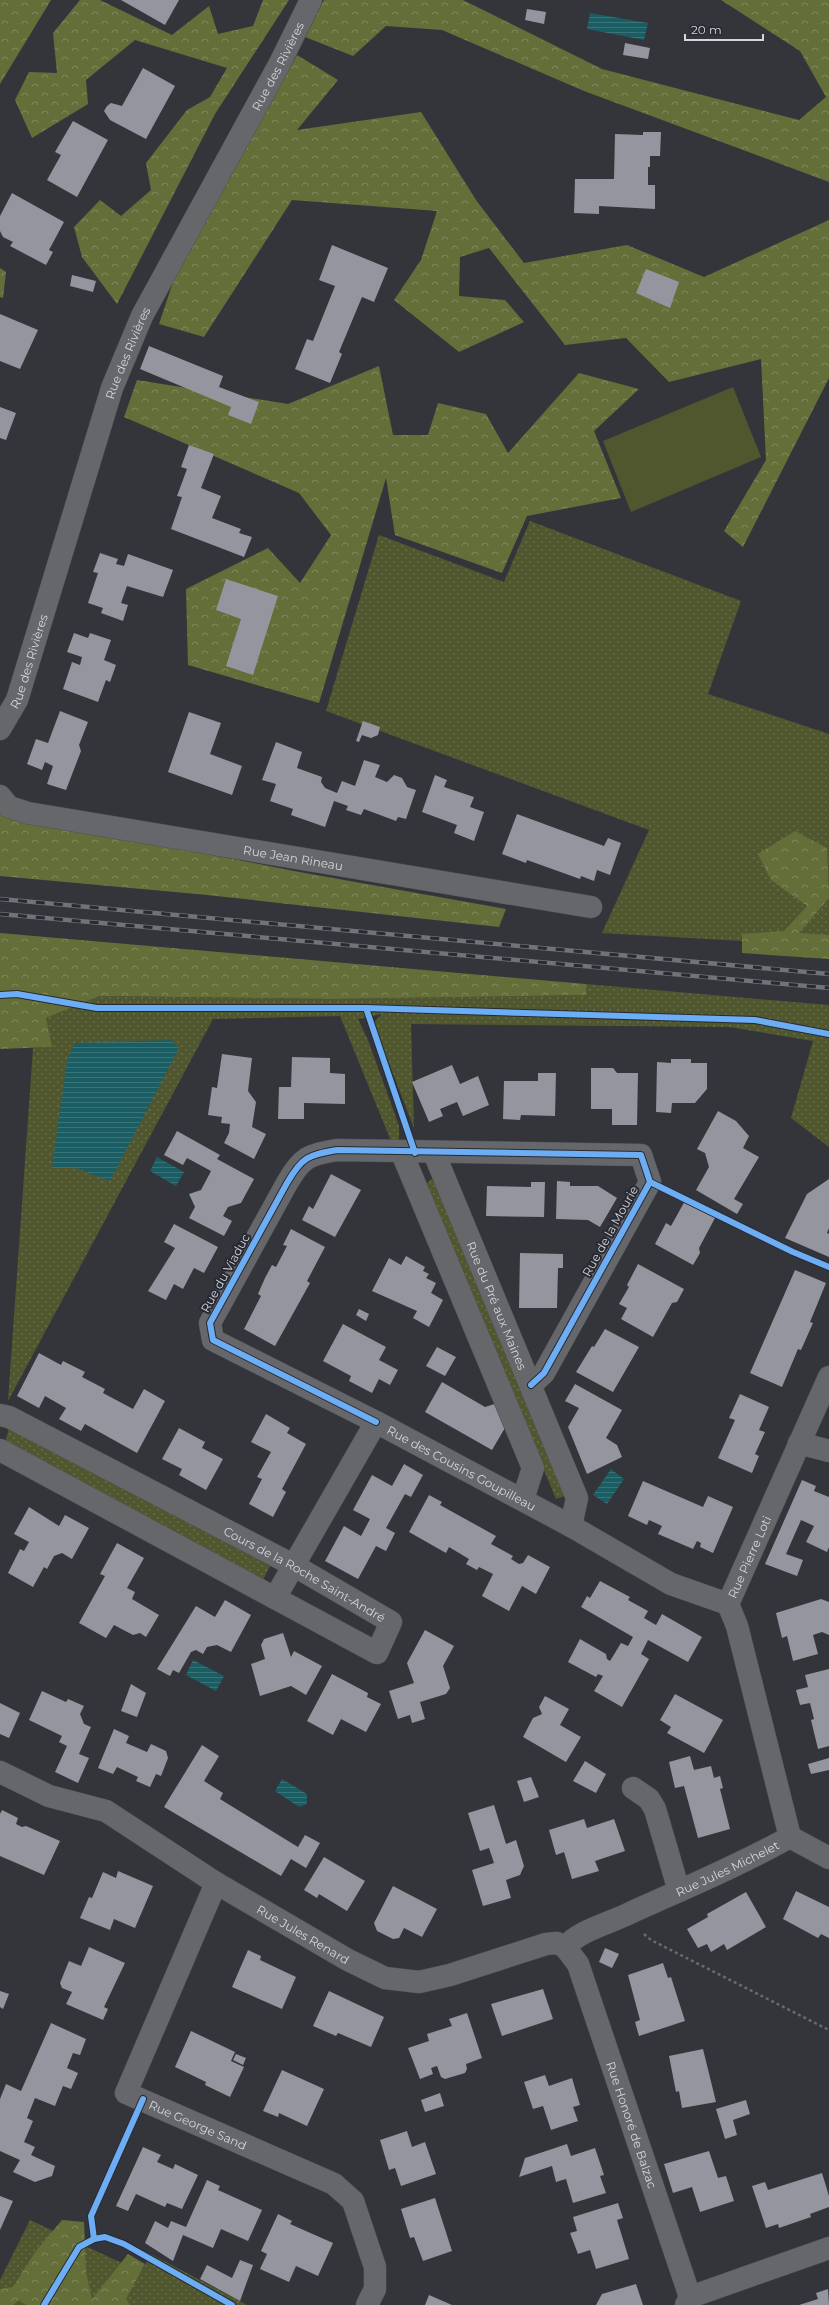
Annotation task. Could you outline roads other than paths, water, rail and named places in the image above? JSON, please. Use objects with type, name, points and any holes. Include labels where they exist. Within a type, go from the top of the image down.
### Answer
[{"type":"street","name":"Rue des Rivières","points":[[0,729],[17,700],[112,388],[142,316],[280,63],[312,0]]},
{"type":"street","name":"Rue Jean Rineau","points":[[0,796],[9,807],[28,813],[592,907]]},
{"type":"street","name":"Rue du Viaduc","points":[[376,1422],[213,1340],[210,1323],[298,1164],[317,1154],[337,1150],[417,1153]]},
{"type":"street","name":"Rue de la Mourie","points":[[417,1153],[642,1155],[650,1182],[544,1374],[531,1385]]},
{"type":"street","name":"Rue du Pré aux Maines","points":[[417,1153],[531,1385],[577,1498],[572,1526]]},
{"type":"street","points":[[417,1153],[533,1468],[523,1499]]},
{"type":"street","name":"Rue Pierre Loti","points":[[790,1837],[737,1626],[728,1604],[799,1443],[822,1414],[829,1377]]},
{"type":"street","name":"Cours de la Roche Saint-André","points":[[0,1414],[9,1417],[293,1565],[390,1622],[376,1653],[0,1450]]},
{"type":"street","name":"Rue des Cousins Goupilleau","points":[[275,1598],[376,1422],[523,1499],[671,1584],[728,1604]]},
{"type":"street","points":[[799,1443],[829,1451]]},
{"type":"street","name":"Rue Jules Renard","points":[[0,1772],[49,1796],[106,1811],[216,1882],[348,1960],[385,1978],[419,1982],[450,1975],[546,1944],[557,1943],[565,1947]]},
{"type":"street","points":[[633,1788],[649,1799],[655,1809],[679,1891]]},
{"type":"street","name":"Rue Jules Michelet","points":[[565,1947],[576,1936],[679,1891],[763,1852],[790,1837],[829,1858]]},
{"type":"street","name":"Rue George Sand","points":[[216,1882],[126,2093],[334,2184],[353,2201],[375,2267],[375,2289],[368,2305]]},
{"type":"street","name":"Rue Honoré de Balzac","points":[[565,1947],[578,1964],[688,2301]]},
{"type":"street","points":[[688,2301],[829,2248]]},
{"type":"water","points":[[590,13],[648,23],[644,40],[587,29]]},
{"type":"water","points":[[172,1040],[179,1048],[110,1181],[76,1168],[52,1168],[67,1060],[75,1043]]},
{"type":"water","points":[[157,1157],[184,1172],[176,1186],[150,1171]]},
{"type":"water","points":[[611,1469],[624,1479],[607,1504],[593,1495]]},
{"type":"water","points":[[193,1660],[224,1676],[216,1691],[186,1675]]},
{"type":"water","points":[[282,1779],[307,1794],[307,1804],[299,1807],[275,1791]]},
{"type":"railway","points":[[0,899],[829,974]]},
{"type":"railway","points":[[0,914],[829,988]]}]
